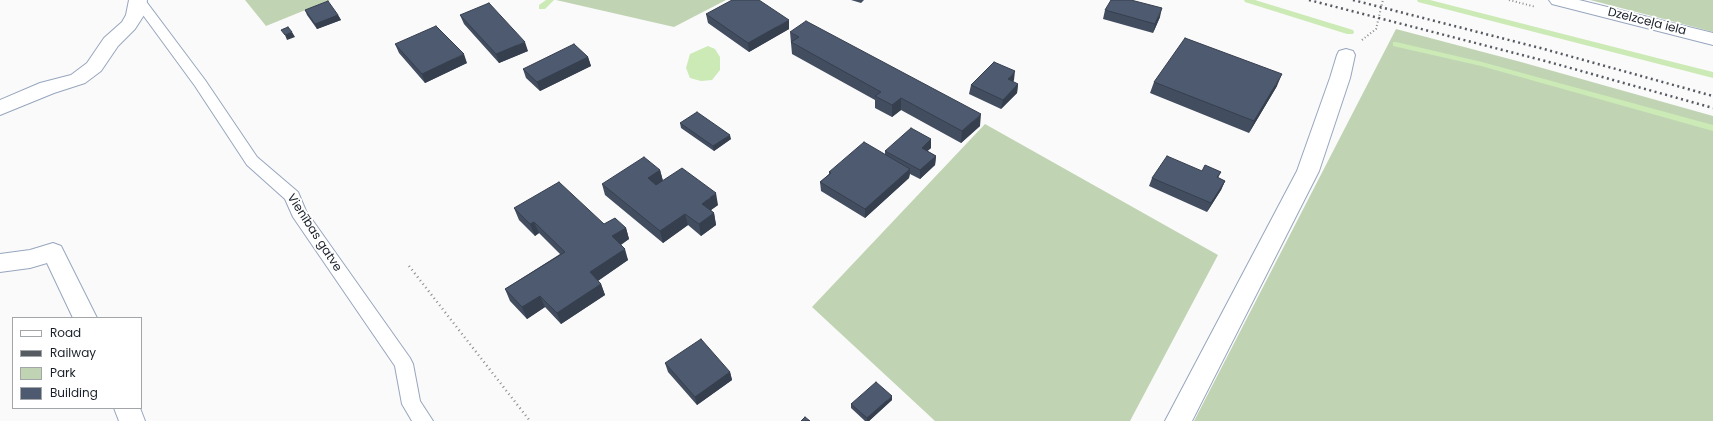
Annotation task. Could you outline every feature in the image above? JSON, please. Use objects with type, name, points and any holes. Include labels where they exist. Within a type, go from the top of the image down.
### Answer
[{"type":"main road","points":[[0,108],[47,88],[78,80],[94,67],[112,42],[129,25],[135,15],[138,0]]},
{"type":"main road","name":"Dzelzceļa iela","points":[[1558,0],[1713,39]]},
{"type":"main road","points":[[1178,421],[1308,171],[1340,78],[1346,55]]},
{"type":"main road","points":[[0,262],[30,259],[53,252],[85,317]]},
{"type":"main road","points":[[127,409],[132,421]]},
{"type":"lane","name":"Vienības gatve","points":[[138,0],[200,83],[252,161],[292,196],[299,212],[404,364],[411,404],[424,421]]},
{"type":"path","points":[[1373,32],[1376,29],[1383,0]]},
{"type":"path","points":[[409,266],[530,421]]},
{"type":"green space","points":[[245,0],[330,0],[266,26]]},
{"type":"green space","points":[[556,0],[726,0],[674,27]]},
{"type":"green space","points":[[1590,0],[1713,0],[1713,32],[1679,23]]},
{"type":"green space","points":[[1396,29],[1521,62],[1713,116],[1713,421],[1194,421]]},
{"type":"green space","points":[[985,124],[1218,255],[1130,421],[935,421],[812,307]]},
{"type":"shaded area","points":[[708,46],[715,49],[720,57],[720,70],[712,80],[701,81],[690,78],[686,68],[690,54]]},
{"type":"building","points":[[732,0],[759,0],[789,20],[748,43],[706,14]]},
{"type":"building","points":[[1111,0],[1131,0],[1162,8],[1155,24],[1105,10]]},
{"type":"building","points":[[328,1],[338,15],[315,24],[305,10]]},
{"type":"building","points":[[489,3],[525,42],[496,54],[460,15]]},
{"type":"building","points":[[806,21],[981,114],[962,131],[901,98],[892,105],[875,96],[881,92],[791,42],[799,37],[790,32]]},
{"type":"building","points":[[436,26],[464,54],[422,74],[395,44]]},
{"type":"building","points":[[288,27],[292,32],[285,35],[281,30]]},
{"type":"building","points":[[1185,38],[1282,74],[1254,121],[1154,82]]},
{"type":"building","points":[[574,44],[588,57],[537,82],[523,69]]},
{"type":"building","points":[[994,62],[1015,71],[1008,79],[1018,84],[1003,100],[971,85]]},
{"type":"building","points":[[697,112],[730,135],[713,146],[680,123]]},
{"type":"building","points":[[911,128],[931,139],[922,148],[936,156],[920,170],[885,151]]},
{"type":"building","points":[[864,142],[910,169],[865,209],[820,182],[831,173],[829,172]]},
{"type":"building","points":[[1167,156],[1202,171],[1205,165],[1221,172],[1217,177],[1225,181],[1211,203],[1152,178]]},
{"type":"building","points":[[644,157],[660,170],[648,178],[656,185],[682,168],[716,193],[702,204],[714,213],[699,224],[685,214],[660,231],[602,184]]},
{"type":"building","points":[[559,182],[604,224],[615,218],[626,228],[612,236],[625,249],[590,272],[601,284],[557,313],[540,296],[522,307],[505,289],[565,252],[534,222],[530,224],[514,208]]},
{"type":"building","points":[[701,339],[730,372],[695,397],[665,363]]},
{"type":"building","points":[[876,382],[892,396],[867,418],[851,404]]},
{"type":"building","points":[[805,417],[810,421],[801,421]]},
{"type":"waterway","points":[[542,7],[550,0]]},
{"type":"waterway","points":[[1248,0],[1350,32]]},
{"type":"waterway","points":[[1421,0],[1713,75]]},
{"type":"waterway","points":[[1396,44],[1482,64],[1713,128]]},
{"type":"railway","points":[[1309,0],[1549,62],[1713,108]]},
{"type":"railway","points":[[1353,0],[1544,49],[1713,96]]}]
